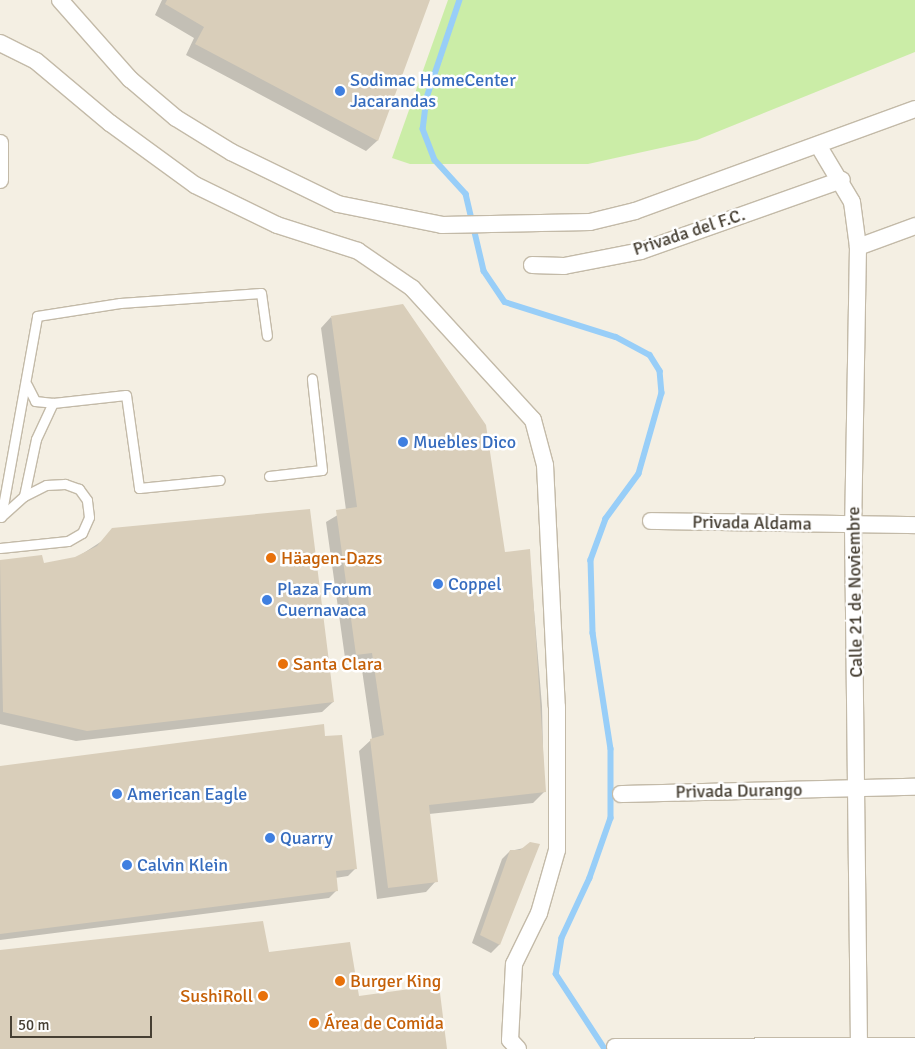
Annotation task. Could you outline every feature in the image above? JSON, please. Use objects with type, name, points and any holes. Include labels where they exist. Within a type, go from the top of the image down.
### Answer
[{"type":"street","points":[[60,0],[130,79],[176,118],[231,152],[338,204],[442,225],[483,226],[590,222],[642,209],[915,109]]},
{"type":"street","points":[[0,43],[36,61],[110,123],[195,185],[277,225],[358,251],[412,288],[533,420],[544,465],[557,707],[557,850],[539,913],[514,964],[510,1040],[518,1049]]},
{"type":"street","points":[[0,144],[0,180]]},
{"type":"street","name":"Calle 21 de Noviembre","points":[[818,145],[842,180],[852,202],[858,247],[853,526],[858,788],[859,1048]]},
{"type":"street","name":"Privada del F.C.","points":[[532,265],[564,266],[641,251],[842,180]]},
{"type":"street","points":[[858,247],[915,226]]},
{"type":"street","name":"Privada Aldama","points":[[651,521],[853,526],[915,525]]},
{"type":"street","name":"Privada Durango","points":[[621,794],[915,787]]},
{"type":"street","points":[[615,1047],[859,1048],[915,1046]]},
{"type":"lane","points":[[1,517],[27,385],[37,316],[120,303],[261,294],[267,336]]},
{"type":"lane","points":[[269,476],[322,470],[312,379]]},
{"type":"lane","points":[[27,385],[35,401],[53,403],[126,394],[139,488],[220,480]]},
{"type":"lane","points":[[24,496],[36,439],[53,403]]},
{"type":"lane","points":[[0,548],[68,541],[82,532],[89,517],[87,500],[79,489],[65,484],[46,485],[24,496],[1,517]]},
{"type":"green space","points":[[448,0],[915,0],[915,52],[697,140],[588,164],[410,164],[392,158]]},
{"type":"building","name":"Sodimac HomeCenter Jacarandas","points":[[167,0],[430,0],[378,141],[195,44],[204,27],[165,4]]},
{"type":"building","points":[[403,304],[486,425],[505,552],[530,549],[546,792],[429,805],[438,882],[388,888],[370,739],[384,735],[372,653],[356,655],[336,510],[357,507],[331,316]]},
{"type":"building","points":[[310,509],[334,702],[87,731],[3,712],[0,560],[42,555],[44,563],[75,557],[97,546],[112,528]]},
{"type":"building","points":[[324,724],[325,736],[342,735],[357,869],[336,871],[338,891],[0,934],[0,766]]},
{"type":"building","points":[[530,842],[540,844],[500,945],[480,935],[510,850],[520,850]]},
{"type":"building","points":[[263,921],[269,952],[350,942],[359,996],[439,985],[447,1049],[0,1049],[0,950]]},
{"type":"waterway","points":[[460,0],[427,98],[423,129],[435,160],[466,194],[484,271],[505,302],[616,337],[650,355],[660,371],[662,393],[639,474],[606,519],[591,560],[593,633],[611,749],[611,818],[590,878],[562,938],[556,974],[605,1049]]},
{"type":"place","name":"Sodimac HomeCenter Jacarandas","points":[[340,91]]},
{"type":"place","name":"Muebles Dico","points":[[403,442]]},
{"type":"place","name":"Häagen-Dazs","points":[[271,558]]},
{"type":"place","name":"Coppel","points":[[438,584]]},
{"type":"place","name":"Plaza Forum Cuernavaca","points":[[267,600]]},
{"type":"place","name":"Santa Clara","points":[[283,664]]},
{"type":"place","name":"American Eagle","points":[[117,794]]},
{"type":"place","name":"Quarry","points":[[270,838]]},
{"type":"place","name":"Calvin Klein","points":[[127,865]]},
{"type":"place","name":"Burger King","points":[[340,981]]},
{"type":"place","name":"SushiRoll","points":[[263,996]]},
{"type":"place","name":"Área de Comida","points":[[314,1023]]}]
